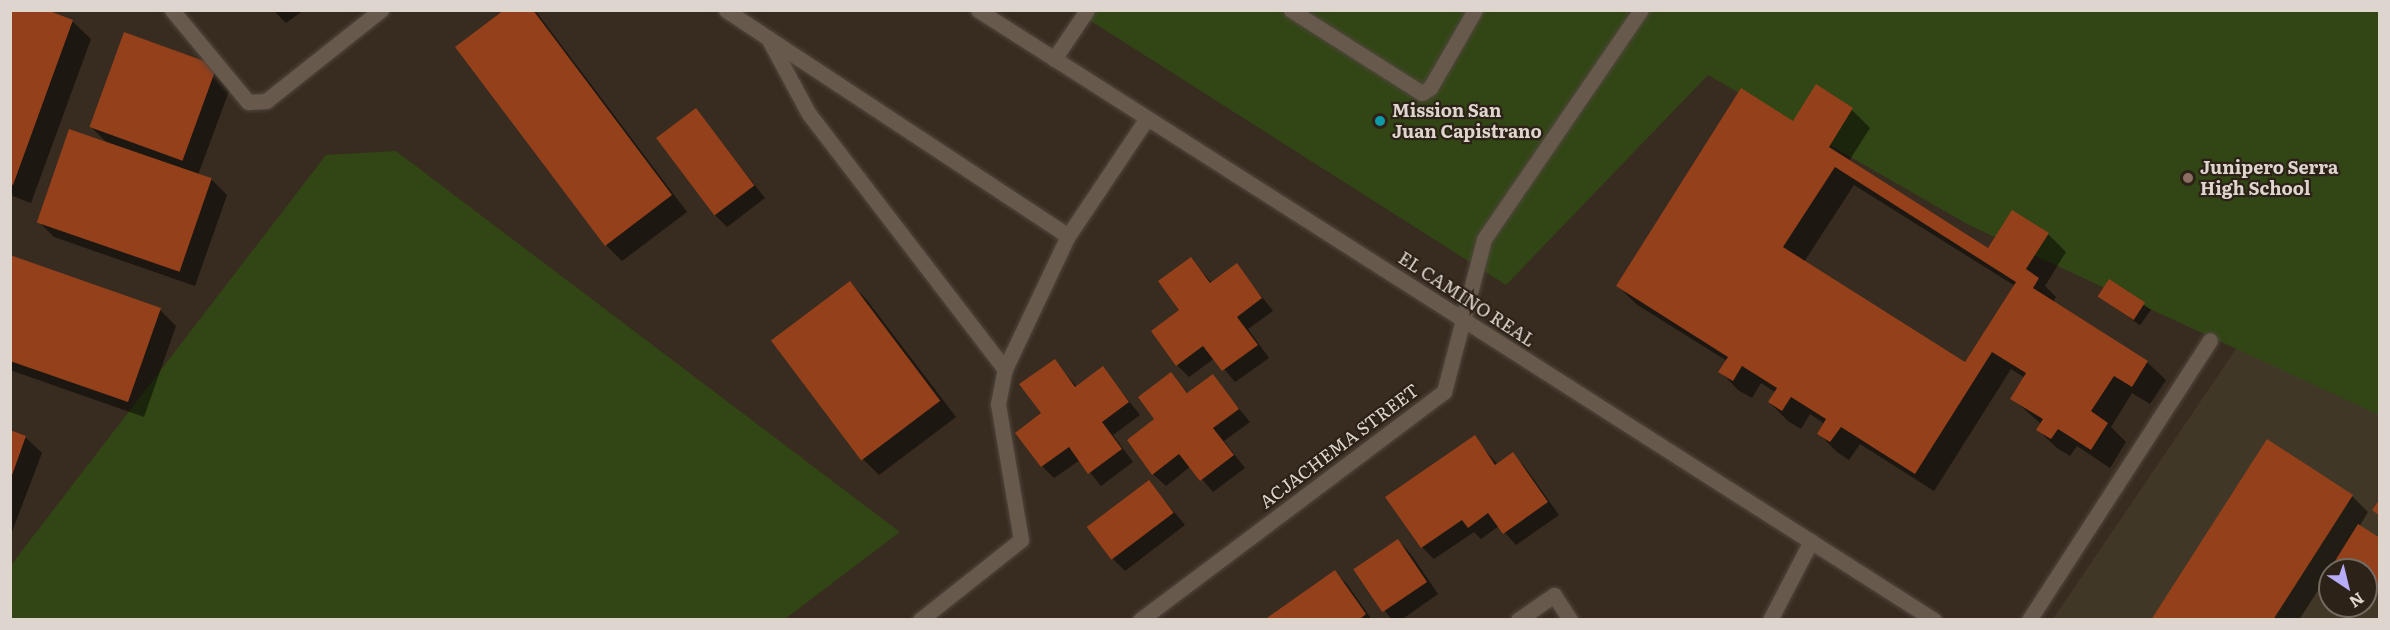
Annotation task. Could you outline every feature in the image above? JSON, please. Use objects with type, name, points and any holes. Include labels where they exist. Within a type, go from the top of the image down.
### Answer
[{"type":"street","points":[[172,10],[248,102],[266,101],[381,10]]},
{"type":"street","points":[[726,10],[1068,236]]},
{"type":"street","name":"EL CAMINO REAL","points":[[978,10],[1934,620]]},
{"type":"street","points":[[1054,59],[1087,10]]},
{"type":"street","points":[[1291,10],[1422,93],[1430,88],[1475,10]]},
{"type":"street","name":"ACJACHEMA STREET","points":[[1140,620],[1444,392],[1484,239],[1641,10]]},
{"type":"street","points":[[768,38],[809,114],[1005,369]]},
{"type":"street","points":[[920,620],[1021,540],[998,405],[1005,369],[1068,236],[1147,118]]},
{"type":"street","points":[[2029,620],[2210,340]]},
{"type":"street","points":[[1770,620],[1812,541]]},
{"type":"street","points":[[1518,620],[1554,595],[1570,620]]},
{"type":"shaded area","points":[[2379,11],[2379,619],[2053,619],[2238,346]]},
{"type":"green space","points":[[1075,11],[2379,11],[2379,415],[1969,225],[1708,75],[1506,285]]},
{"type":"green space","points":[[396,151],[900,532],[785,619],[11,619],[11,565],[326,155]]},
{"type":"building","points":[[10,10],[47,10],[73,20],[13,185],[10,184]]},
{"type":"building","points":[[504,10],[533,10],[672,195],[605,246],[455,47]]},
{"type":"building","points":[[124,32],[217,66],[182,161],[89,127]]},
{"type":"building","points":[[1816,84],[1853,108],[1829,147],[1988,248],[2012,210],[2049,233],[2026,269],[2039,278],[2033,288],[2148,361],[2132,387],[2114,376],[2091,411],[2108,423],[2091,450],[2058,429],[2051,439],[2036,430],[2043,419],[2010,399],[2026,373],[1992,352],[1915,474],[1841,427],[1830,442],[1817,434],[1826,419],[1791,397],[1782,411],[1768,402],[1777,388],[1742,366],[1733,381],[1718,372],[1728,357],[1616,286],[1741,88],[1793,121]],"holes":[[[1835,167],[2016,282],[1965,362],[1783,247]]]},
{"type":"building","points":[[696,108],[754,185],[714,216],[656,138]]},
{"type":"building","points":[[69,129],[212,178],[180,272],[37,223]]},
{"type":"building","points":[[10,255],[161,308],[128,402],[10,361]]},
{"type":"building","points":[[1191,257],[1210,283],[1237,263],[1262,298],[1237,317],[1258,345],[1222,371],[1203,346],[1176,366],[1151,331],[1179,310],[1158,281]]},
{"type":"building","points":[[2109,279],[2145,302],[2134,320],[2098,297]]},
{"type":"building","points":[[850,281],[940,401],[861,460],[771,341]]},
{"type":"building","points":[[1055,359],[1075,387],[1103,366],[1129,402],[1102,422],[1122,449],[1088,474],[1069,447],[1041,467],[1015,433],[1041,413],[1019,384]]},
{"type":"building","points":[[1171,372],[1187,393],[1213,374],[1239,409],[1213,428],[1234,455],[1200,481],[1179,454],[1152,475],[1127,440],[1154,419],[1138,397]]},
{"type":"building","points":[[10,430],[26,436],[11,478],[10,478]]},
{"type":"building","points":[[1475,435],[1495,465],[1513,452],[1548,502],[1503,534],[1488,513],[1468,528],[1462,520],[1421,548],[1385,497]]},
{"type":"building","points":[[2267,439],[2353,495],[2273,620],[2151,620]]},
{"type":"building","points":[[1149,480],[1174,513],[1111,560],[1087,527]]},
{"type":"building","points":[[2380,499],[2380,516],[2372,510]]},
{"type":"building","points":[[2358,524],[2380,538],[2380,589],[2378,588],[2378,558],[2337,558]]},
{"type":"building","points":[[1398,539],[1427,582],[1382,612],[1353,569]]},
{"type":"building","points":[[1335,570],[1366,614],[1359,620],[1264,620]]},
{"type":"place","name":"Mission San Juan Capistrano","points":[[1380,121]]},
{"type":"place","name":"Junipero Serra High School","points":[[2188,178]]}]
